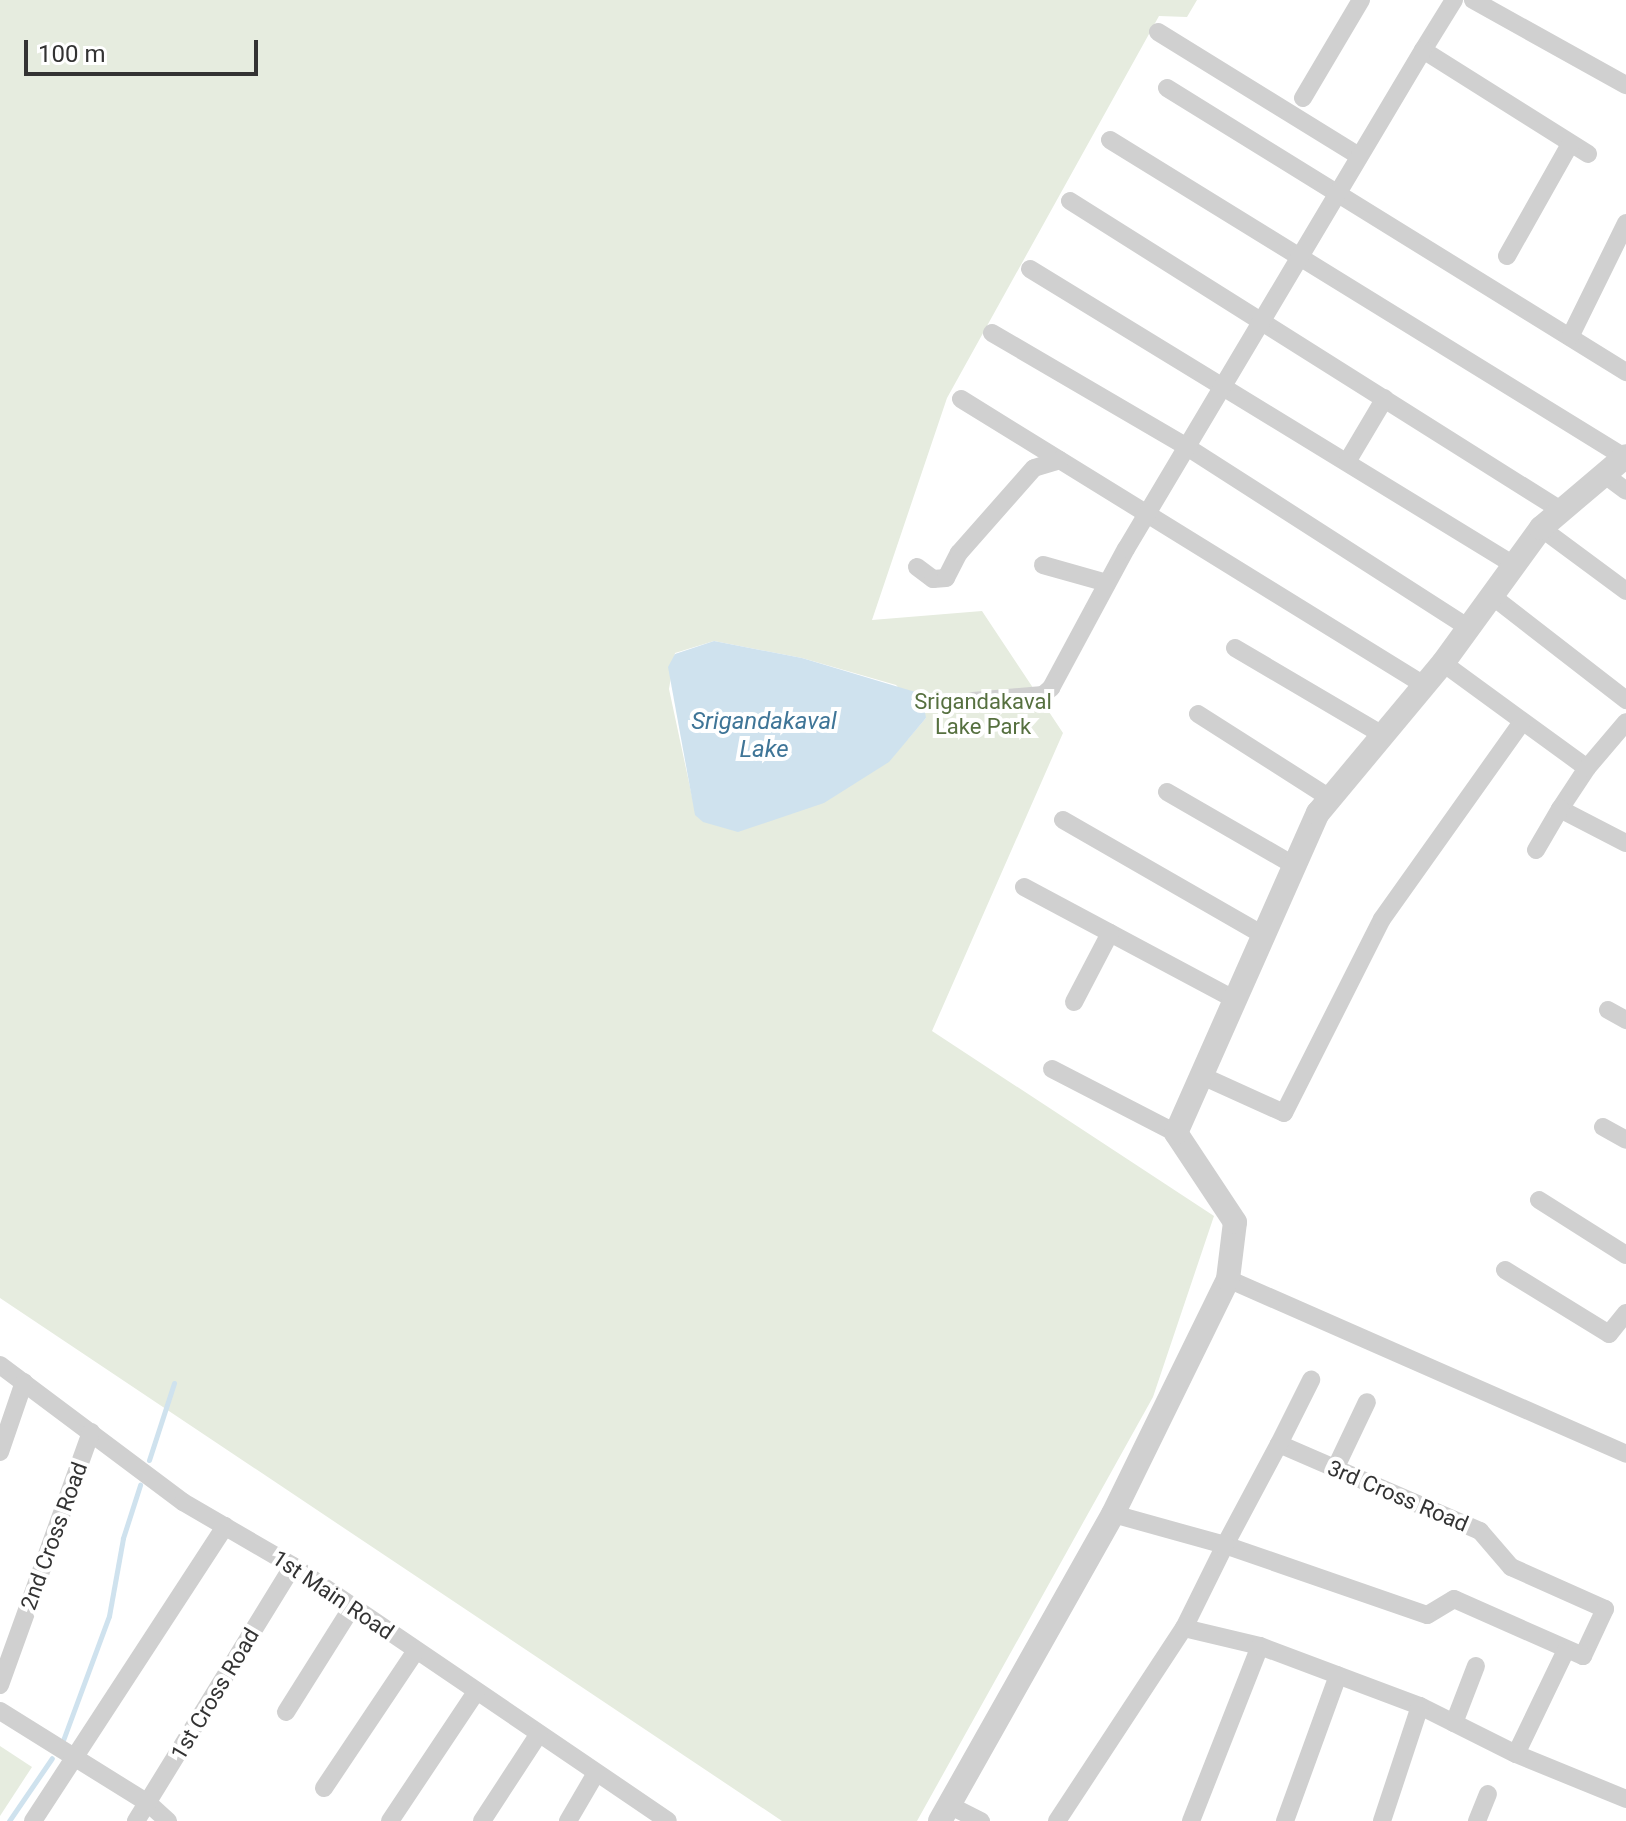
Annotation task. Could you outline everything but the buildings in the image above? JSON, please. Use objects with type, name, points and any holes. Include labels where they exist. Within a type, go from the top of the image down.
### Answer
[{"type":"street","points":[[1303,98],[1361,0]]},
{"type":"street","points":[[973,701],[1043,695],[1051,688],[1107,583],[1334,191],[1454,0]]},
{"type":"street","points":[[1473,0],[1626,85]]},
{"type":"street","points":[[1158,32],[1357,155]]},
{"type":"street","points":[[1423,50],[1588,154]]},
{"type":"street","points":[[1167,88],[1626,372]]},
{"type":"street","points":[[1110,140],[1299,253],[1625,456],[1541,528],[1443,663],[1330,798],[1263,935],[1176,1133]]},
{"type":"street","points":[[1507,256],[1570,144]]},
{"type":"street","points":[[1070,201],[1261,318],[1562,511]]},
{"type":"street","points":[[1570,337],[1621,250],[1626,223]]},
{"type":"street","points":[[1030,269],[1514,565]]},
{"type":"street","points":[[992,333],[1187,447],[1469,628]]},
{"type":"street","points":[[1347,462],[1385,398]]},
{"type":"street","points":[[961,399],[1424,685]]},
{"type":"street","points":[[917,567],[933,579],[946,578],[959,553],[1034,468],[1060,460]]},
{"type":"street","points":[[1605,475],[1626,491]]},
{"type":"street","points":[[1541,528],[1626,591]]},
{"type":"street","points":[[1043,565],[1107,583]]},
{"type":"street","points":[[1492,596],[1626,700]]},
{"type":"street","points":[[1235,648],[1381,734]]},
{"type":"street","points":[[1443,663],[1587,768]]},
{"type":"street","points":[[1198,714],[1330,798]]},
{"type":"street","points":[[1200,1075],[1284,1113],[1382,919],[1522,722]]},
{"type":"street","points":[[1536,850],[1587,768],[1626,722]]},
{"type":"street","points":[[1167,792],[1295,866]]},
{"type":"street","points":[[1560,809],[1626,843]]},
{"type":"street","points":[[1063,820],[1263,935]]},
{"type":"street","points":[[1024,887],[1234,999]]},
{"type":"street","points":[[1074,1002],[1110,933]]},
{"type":"street","points":[[1608,1010],[1626,1020]]},
{"type":"street","points":[[981,1821],[944,1813],[1113,1514],[1228,1279],[1235,1222],[1176,1133],[1052,1069]]},
{"type":"street","points":[[1603,1127],[1626,1140]]},
{"type":"street","points":[[1539,1200],[1626,1255]]},
{"type":"street","points":[[1505,1270],[1609,1334],[1626,1313]]},
{"type":"street","points":[[1228,1279],[1626,1454]]},
{"type":"street","name":"1st Main Road","points":[[0,1365],[225,1526],[293,1566],[662,1819]]},
{"type":"street","points":[[1057,1821],[1184,1628],[1311,1380]]},
{"type":"street","points":[[0,1452],[24,1382]]},
{"type":"street","points":[[1335,1469],[1367,1402]]},
{"type":"street","name":"2nd Cross Road","points":[[0,1685],[91,1432]]},
{"type":"street","name":"3rd Cross Road","points":[[1279,1444],[1480,1531],[1511,1567],[1605,1609],[1583,1656],[1565,1652]]},
{"type":"street","points":[[1113,1514],[1225,1545],[1427,1615],[1454,1599],[1565,1652],[1516,1754]]},
{"type":"street","points":[[33,1821],[225,1526]]},
{"type":"street","name":"1st Cross Road","points":[[136,1821],[293,1566]]},
{"type":"street","points":[[286,1712],[352,1607]]},
{"type":"street","points":[[1184,1628],[1260,1646],[1420,1706],[1516,1754],[1626,1799]]},
{"type":"street","points":[[1191,1821],[1260,1646]]},
{"type":"street","points":[[324,1788],[415,1652]]},
{"type":"street","points":[[1454,1723],[1476,1666]]},
{"type":"street","points":[[1285,1821],[1338,1675]]},
{"type":"street","points":[[390,1821],[476,1692]]},
{"type":"street","points":[[1382,1821],[1420,1706]]},
{"type":"street","points":[[0,1711],[148,1803],[168,1821]]},
{"type":"street","points":[[482,1821],[538,1735]]},
{"type":"street","points":[[568,1821],[596,1773]]},
{"type":"street","points":[[1477,1821],[1488,1794]]},
{"type":"green space","name":"Srigandakaval Lake Park","points":[[0,0],[1197,0],[1187,17],[1159,16],[947,398],[872,620],[982,611],[1063,733],[932,1031],[1214,1216],[1153,1397],[917,1821],[782,1821],[0,1298]],"holes":[[[714,641],[802,658],[896,685],[926,718],[908,739],[696,815],[669,689],[675,653]]]},
{"type":"green space","points":[[0,1746],[32,1767],[0,1816]]},
{"type":"water","name":"Srigandakaval Lake","points":[[714,641],[802,658],[922,694],[926,718],[889,762],[824,803],[738,832],[703,822],[695,815],[668,667],[675,654]]},
{"type":"waterway","points":[[149,1460],[174,1383]]},
{"type":"waterway","points":[[62,1743],[109,1616],[123,1538],[140,1485]]},
{"type":"waterway","points":[[9,1821],[52,1758]]}]
